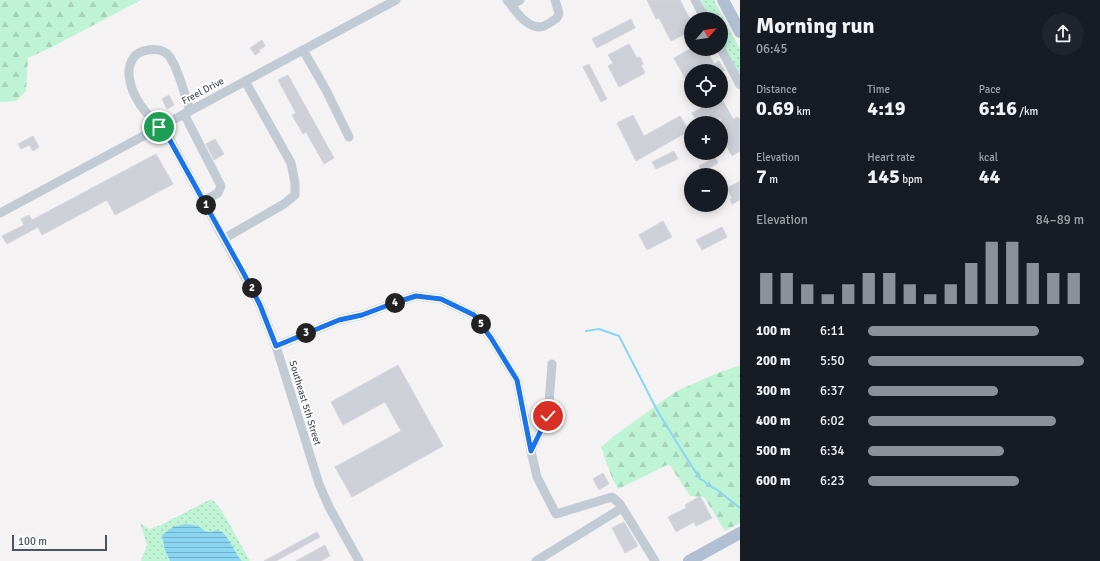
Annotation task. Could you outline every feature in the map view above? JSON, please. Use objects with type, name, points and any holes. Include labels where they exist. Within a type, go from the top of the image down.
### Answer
[{"type":"main road","points":[[723,0],[740,32]]},
{"type":"main road","points":[[689,561],[740,533]]},
{"type":"street","name":"Freel Drive","points":[[0,213],[396,0]]},
{"type":"street","points":[[520,0],[509,3],[521,18],[534,26],[542,27],[558,18],[559,13],[555,0]]},
{"type":"street","points":[[695,0],[701,12]]},
{"type":"street","points":[[160,126],[143,109],[134,95],[130,81],[129,67],[132,58],[141,53],[154,49],[161,50],[169,56],[182,80],[187,112],[221,186],[218,193],[204,201]]},
{"type":"street","points":[[303,50],[326,90],[349,137]]},
{"type":"street","points":[[725,56],[740,85]]},
{"type":"street","points":[[225,238],[284,204],[294,195],[295,183],[291,163],[245,81]]},
{"type":"street","name":"Southeast 5th Street","points":[[160,126],[225,238],[260,305],[276,346],[319,484],[329,507],[359,561]]},
{"type":"street","points":[[276,346],[339,320],[362,315],[416,296],[441,299],[474,315],[491,338],[517,380],[537,477],[556,514],[612,497],[622,508],[655,561]]},
{"type":"street","points":[[531,451],[548,416],[552,364]]},
{"type":"street","points":[[536,561],[622,508]]},
{"type":"green space","points":[[0,0],[141,0],[28,58],[26,91],[16,101],[0,102]]},
{"type":"green space","points":[[701,0],[714,0],[720,12],[706,12],[701,4]]},
{"type":"green space","points":[[728,26],[740,49],[740,76],[728,53]]},
{"type":"green space","points":[[740,365],[740,523],[725,531],[704,497],[690,496],[669,464],[618,489],[612,478],[601,447],[675,392],[715,374]]},
{"type":"green space","points":[[209,500],[213,500],[222,511],[250,561],[141,561],[147,545],[140,523],[149,529],[161,525]]},
{"type":"water","points":[[185,524],[196,525],[208,532],[220,531],[229,540],[242,561],[170,561],[165,550],[162,535],[173,527]]},
{"type":"building","points":[[647,0],[680,0],[686,12],[684,12],[684,34],[671,41],[659,18],[656,19]]},
{"type":"building","points":[[631,19],[635,28],[597,48],[592,39]]},
{"type":"building","points":[[262,40],[265,46],[255,55],[250,48]]},
{"type":"building","points":[[629,44],[637,58],[640,57],[643,64],[641,65],[645,73],[619,87],[608,66],[613,63],[608,55]]},
{"type":"building","points":[[684,52],[684,56],[710,56],[714,64],[684,64],[684,76],[674,58]]},
{"type":"building","points":[[719,61],[721,64],[714,64]]},
{"type":"building","points":[[589,64],[607,99],[601,102],[583,67]]},
{"type":"building","points":[[288,75],[334,158],[324,164],[306,132],[303,134],[292,115],[296,113],[278,80]]},
{"type":"building","points":[[169,95],[174,105],[167,109],[162,99]]},
{"type":"building","points":[[702,108],[727,108],[733,119],[738,117],[740,120],[740,151],[732,156],[728,149],[728,116],[694,116],[692,113]]},
{"type":"building","points":[[633,115],[644,136],[680,116],[684,123],[684,134],[636,161],[617,123]]},
{"type":"building","points":[[33,136],[39,147],[33,151],[29,145],[21,149],[18,144]]},
{"type":"building","points":[[215,139],[224,154],[214,160],[206,144]]},
{"type":"building","points":[[674,151],[678,159],[656,169],[652,162]]},
{"type":"building","points":[[156,154],[173,184],[115,215],[107,200],[42,235],[38,227],[7,244],[2,236],[24,225],[21,219],[29,215],[32,220]]},
{"type":"building","points":[[711,160],[716,160],[718,163],[709,168],[700,168],[699,166]]},
{"type":"building","points":[[740,181],[740,200],[732,204],[730,199],[732,198],[728,187]]},
{"type":"building","points":[[663,221],[672,237],[647,250],[639,235]]},
{"type":"building","points":[[722,227],[727,237],[702,250],[696,240]]},
{"type":"building","points":[[398,365],[443,446],[352,497],[335,467],[401,431],[385,402],[343,425],[331,402]]},
{"type":"building","points":[[603,473],[609,484],[599,490],[593,479]]},
{"type":"building","points":[[700,496],[712,518],[696,526],[694,522],[676,532],[668,517],[686,508],[685,505]]},
{"type":"building","points":[[624,522],[638,546],[625,553],[612,528]]},
{"type":"building","points":[[317,532],[320,537],[276,561],[264,561]]},
{"type":"building","points":[[325,545],[330,556],[321,561],[296,561]]},
{"type":"waterway","points":[[586,331],[599,329],[619,336],[658,412],[700,479],[716,489],[740,508]]},
{"type":"route","points":[[159,127],[162,126],[244,274],[260,305],[276,346],[319,327],[339,320],[362,315],[416,296],[441,299],[474,315],[491,338],[517,380],[531,451],[548,416]]}]
